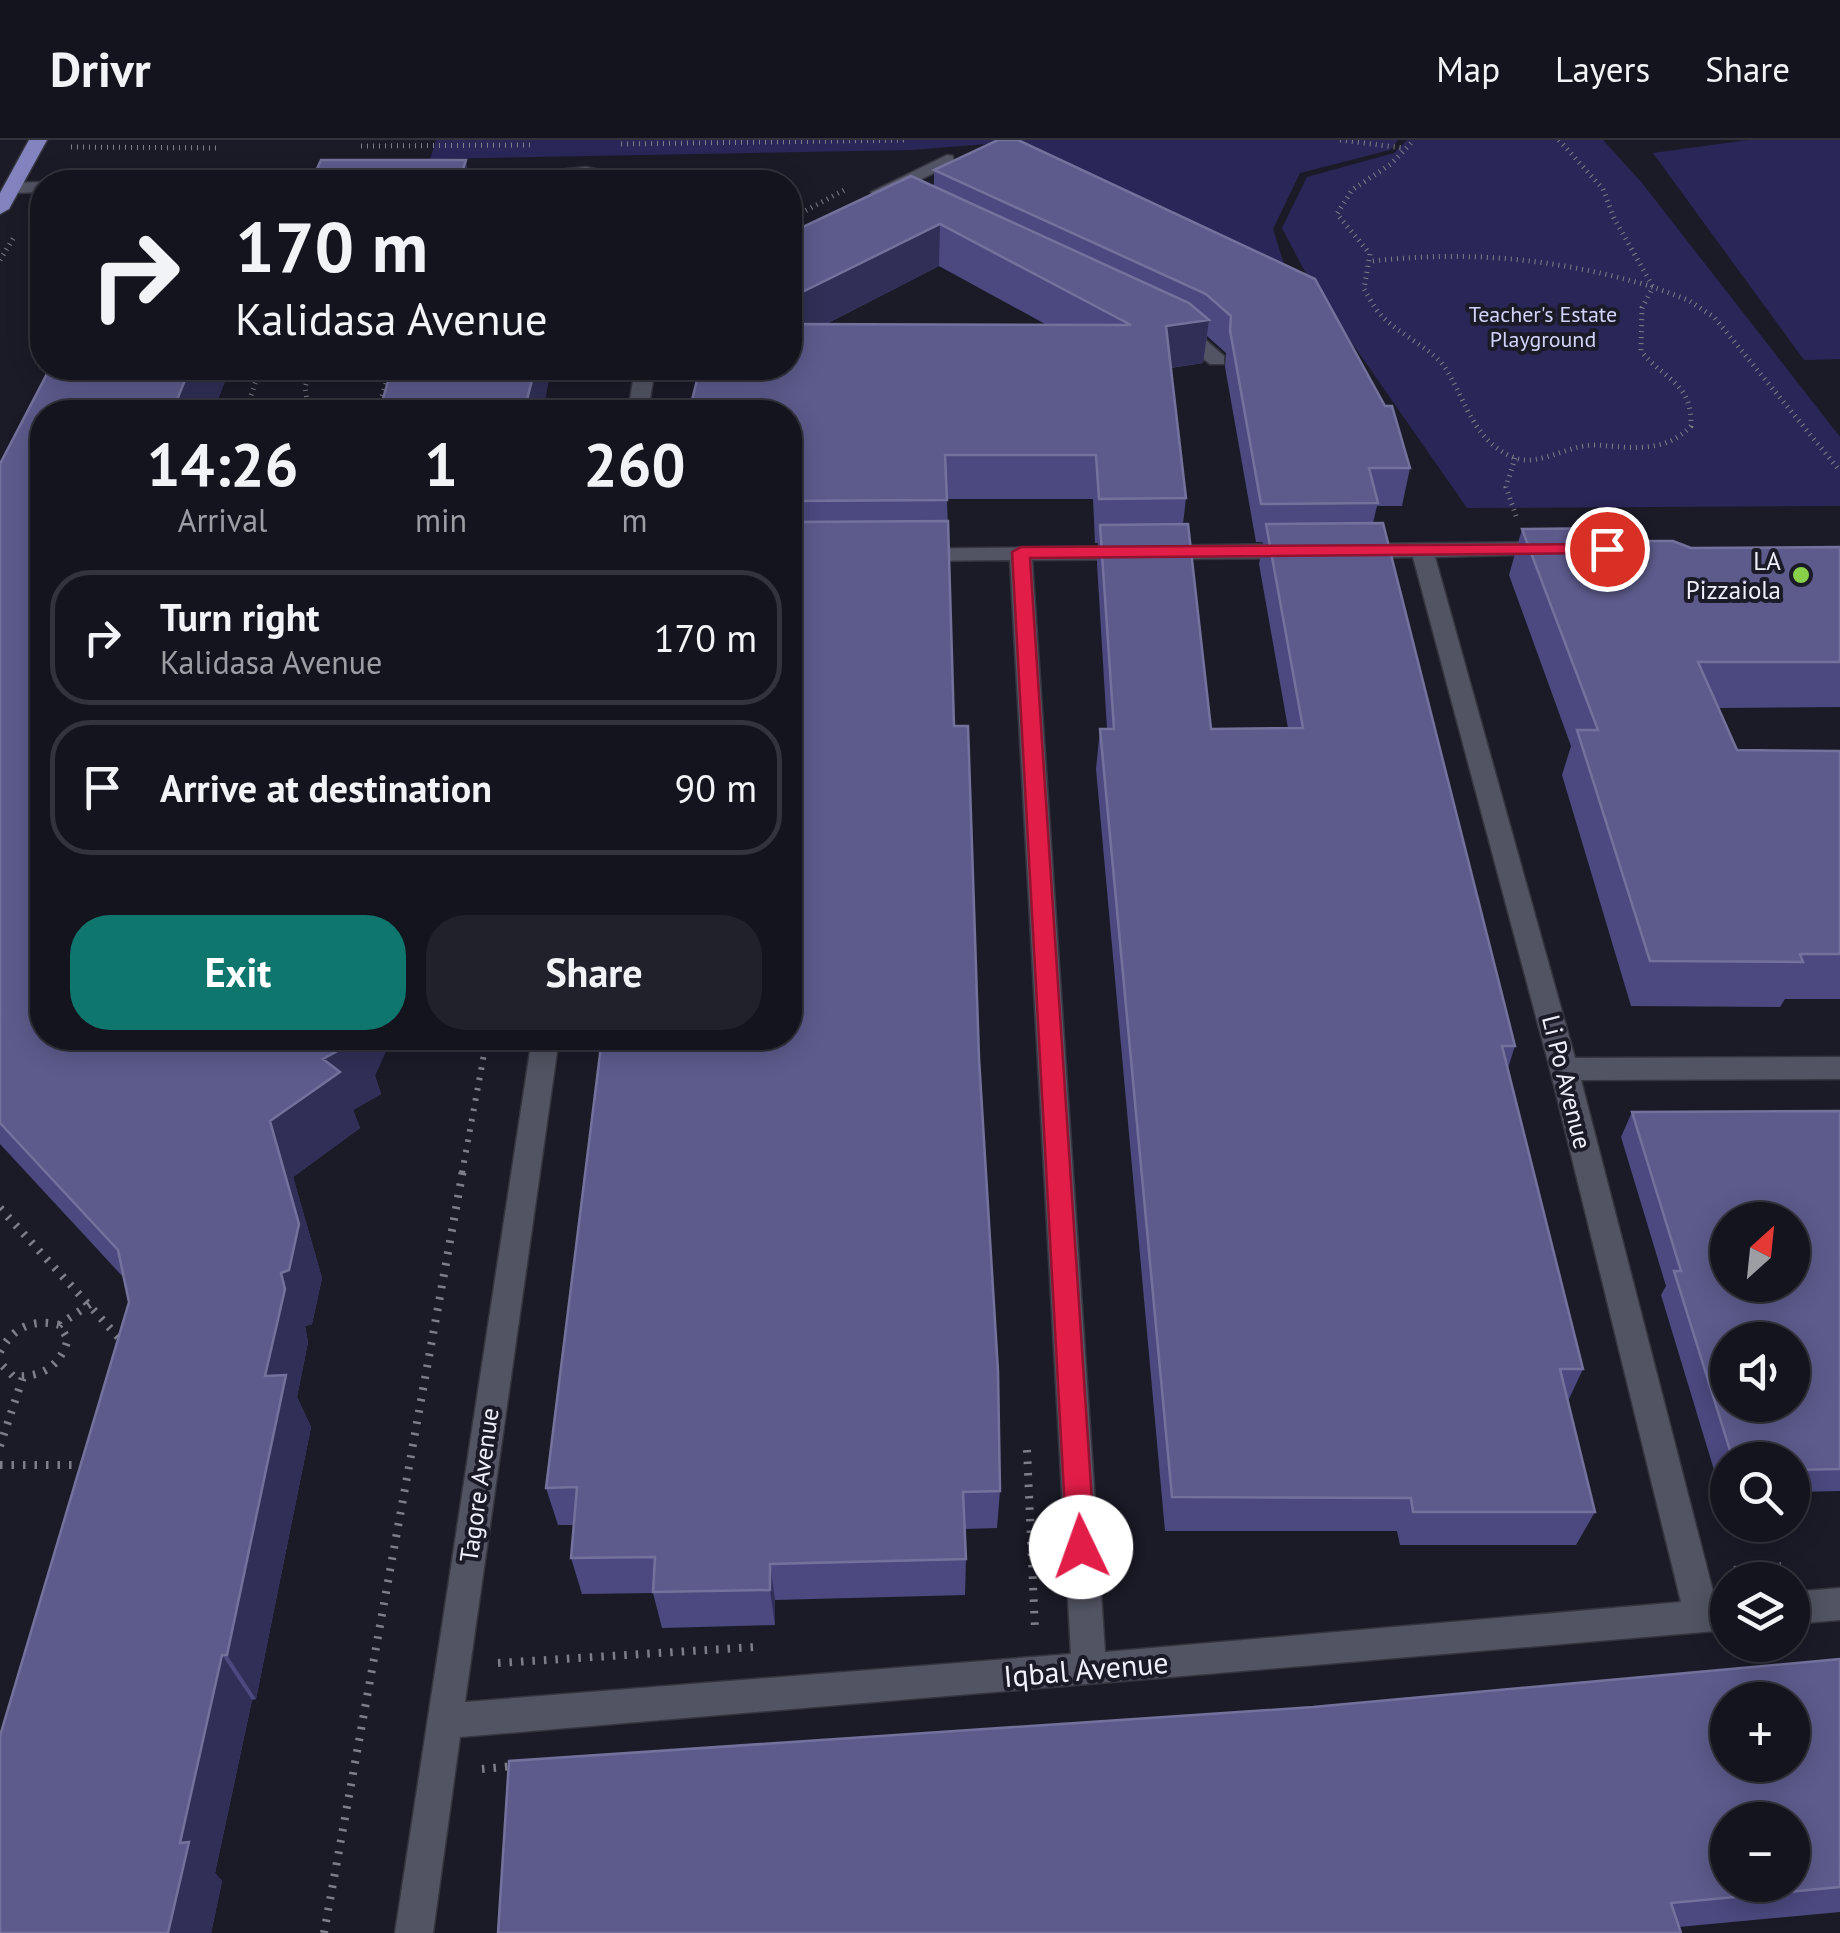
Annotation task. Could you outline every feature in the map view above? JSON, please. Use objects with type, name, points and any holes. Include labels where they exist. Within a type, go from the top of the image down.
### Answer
[{"type":"main road","points":[[0,210],[38,140]]},
{"type":"street","points":[[872,196],[947,160]]},
{"type":"street","points":[[12,188],[30,187]]},
{"type":"street","points":[[872,196],[901,202]]},
{"type":"street","points":[[1159,322],[1193,339],[1216,360]]},
{"type":"street","name":"Li Po Avenue","points":[[1422,550],[1710,1597]]},
{"type":"street","points":[[890,554],[1572,550]]},
{"type":"street","points":[[1021,552],[1089,1670]]},
{"type":"street","name":"Tagore Avenue","points":[[414,1933],[543,1050]]},
{"type":"street","points":[[1564,1069],[1840,1068]]},
{"type":"street","points":[[1810,1606],[1840,1604]]},
{"type":"street","name":"Iqbal Avenue","points":[[444,1721],[1710,1615]]},
{"type":"path","points":[[620,144],[916,140]]},
{"type":"path","points":[[1340,140],[1403,148]]},
{"type":"path","points":[[1414,140],[1403,148],[1395,162],[1340,199],[1337,214],[1350,231],[1368,243],[1372,262],[1364,289],[1381,314],[1444,366],[1478,433],[1515,458],[1530,460],[1584,444],[1638,448],[1668,443],[1685,434],[1692,417],[1690,398],[1675,379],[1641,351],[1642,308],[1653,287]]},
{"type":"path","points":[[1559,140],[1603,190],[1614,218],[1653,287]]},
{"type":"path","points":[[361,146],[540,145]]},
{"type":"path","points":[[64,147],[222,148]]},
{"type":"path","points":[[802,212],[860,181],[872,196]]},
{"type":"path","points":[[1372,262],[1434,254],[1483,254],[1591,267],[1688,300],[1714,317],[1840,471]]},
{"type":"path","points":[[1515,458],[1504,477],[1504,488],[1518,521]]},
{"type":"path","points":[[324,1933],[486,1050]]},
{"type":"path","points":[[0,1208],[120,1337],[116,1355]]},
{"type":"path","points":[[59,1325],[90,1304]]},
{"type":"path","points":[[0,1352],[19,1328],[40,1321],[59,1325],[68,1339],[62,1358],[46,1372],[22,1378],[12,1376],[0,1363]]},
{"type":"path","points":[[0,1446],[22,1378]]},
{"type":"path","points":[[79,1483],[90,1446]]},
{"type":"path","points":[[0,1465],[84,1465]]},
{"type":"green space","points":[[436,140],[1398,140],[1390,150],[1300,173],[1273,229],[1290,283],[999,143],[911,150],[430,159]]},
{"type":"green space","name":"Teacher's Estate Playground","points":[[1407,140],[1603,140],[1642,183],[1840,437],[1840,506],[1467,508],[1313,287],[1282,228],[1307,177],[1394,153]]},
{"type":"green space","points":[[1748,140],[1840,140],[1840,359],[1804,360],[1653,153]]},
{"type":"building","points":[[998,140],[1018,140],[1315,279],[1385,406],[1392,406],[1410,468],[1369,468],[1378,503],[1261,504],[1230,330],[1231,316],[1206,294],[934,170]]},
{"type":"building","points":[[321,160],[466,160],[463,170],[316,170]]},
{"type":"building","points":[[911,176],[1189,303],[1209,320],[1166,326],[1186,498],[1099,499],[1096,455],[945,455],[947,500],[802,501],[802,400],[692,400],[697,380],[802,380],[802,324],[1131,325],[940,224],[802,292],[802,227]]},
{"type":"building","points":[[44,380],[185,380],[177,400],[33,400]]},
{"type":"building","points":[[388,380],[532,380],[527,400],[383,400]]},
{"type":"building","points":[[30,406],[30,1050],[339,1050],[323,1059],[340,1072],[270,1121],[299,1224],[289,1270],[281,1273],[285,1289],[265,1376],[286,1375],[227,1655],[222,1655],[180,1843],[189,1842],[168,1933],[0,1933],[0,1736],[129,1302],[118,1250],[0,1123],[0,464]]},
{"type":"building","points":[[948,521],[954,726],[968,726],[979,1058],[998,1371],[1000,1491],[963,1492],[966,1559],[770,1564],[770,1590],[653,1592],[655,1557],[571,1558],[577,1487],[546,1488],[601,1050],[802,1050],[802,522]]},
{"type":"building","points":[[1383,523],[1515,1046],[1502,1046],[1583,1369],[1560,1369],[1595,1512],[1413,1512],[1411,1498],[1172,1497],[1100,729],[1114,729],[1100,525],[1188,524],[1211,729],[1303,728],[1266,524]]},
{"type":"building","points":[[1620,528],[1625,541],[1673,541],[1691,548],[1840,547],[1840,662],[1698,662],[1737,750],[1840,751],[1840,954],[1800,954],[1803,962],[1650,961],[1577,730],[1598,730],[1522,529]]},
{"type":"building","points":[[1840,1111],[1840,1469],[1810,1470],[1810,1442],[1727,1442],[1721,1422],[1810,1422],[1810,1322],[1710,1322],[1710,1386],[1674,1271],[1681,1271],[1632,1112]]},
{"type":"building","points":[[1840,1659],[1840,1887],[1810,1890],[1810,1802],[1710,1802],[1710,1899],[1671,1903],[1681,1933],[498,1933],[509,1761],[1313,1707]]},
{"type":"place","name":"LA Pizzaiola","points":[[1801,575]]},
{"type":"route","points":[[1081,1547],[1021,552],[1607,549]]}]
